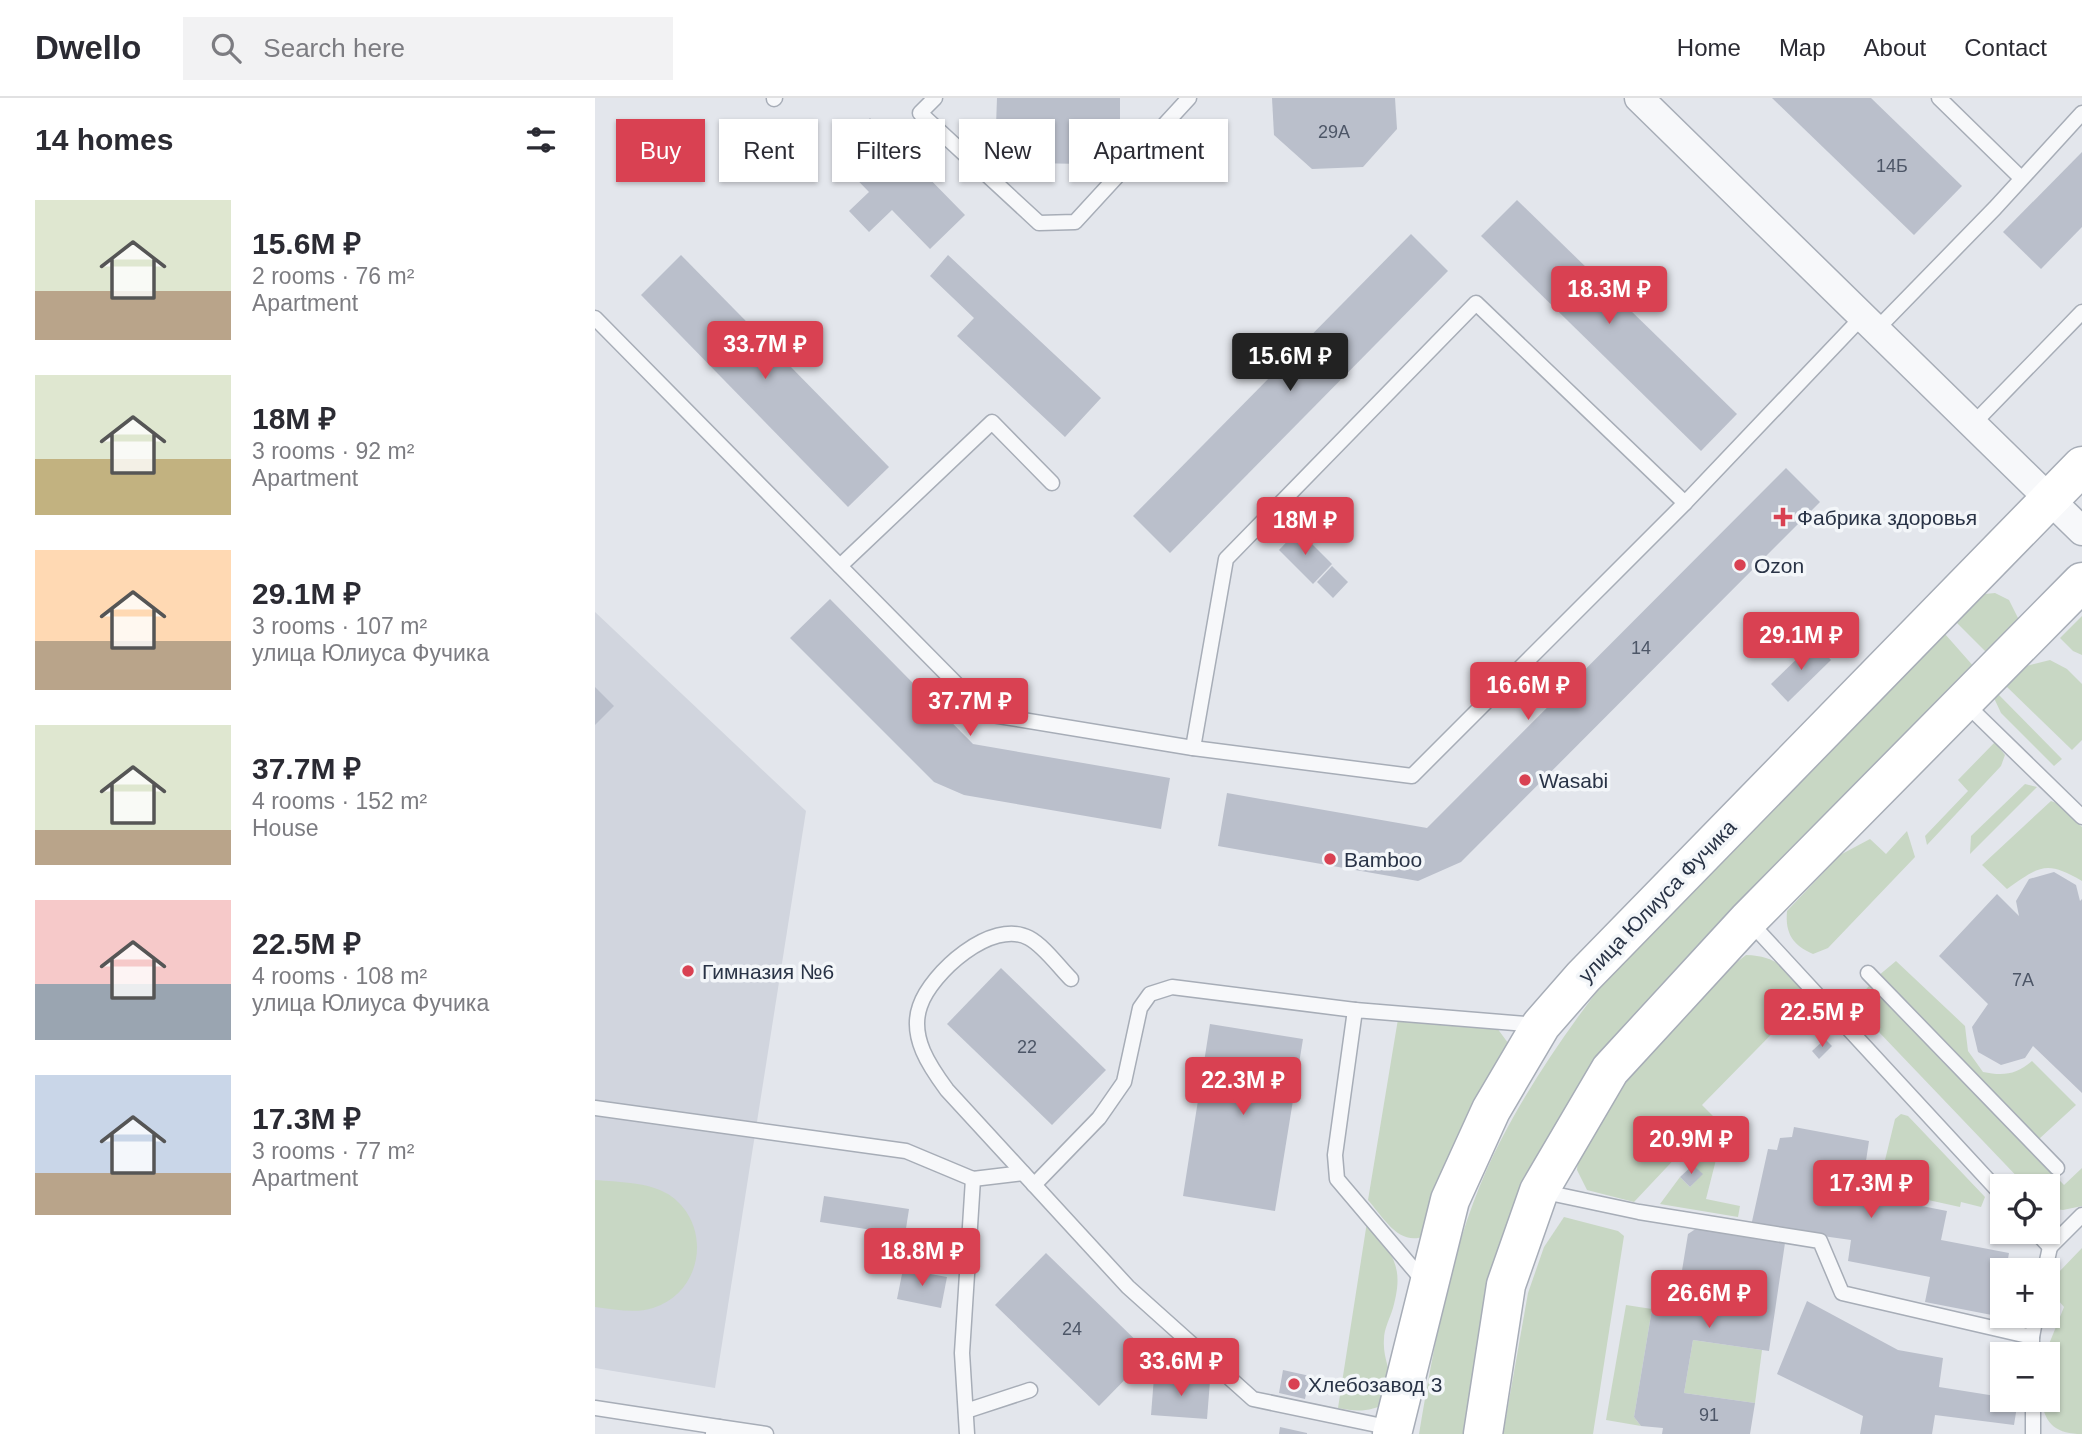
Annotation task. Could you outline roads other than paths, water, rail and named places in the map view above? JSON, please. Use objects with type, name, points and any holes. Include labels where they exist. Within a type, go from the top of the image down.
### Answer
[{"type":"main road","name":"улица Юлиуса Фучика","points":[[1393,1431],[1450,1200],[1491,1110],[1541,1025],[1601,958],[2082,466]]},
{"type":"main road","points":[[1483,1434],[1506,1285],[1539,1191],[1610,1070],[1748,920],[2082,582]]},
{"type":"street","points":[[1639,98],[2082,531]]},
{"type":"lane","points":[[935,98],[920,113],[1039,223],[1075,222],[1189,98]]},
{"type":"lane","points":[[1939,98],[2021,178]]},
{"type":"lane","points":[[595,318],[986,713],[1193,748],[1412,776],[1870,322],[1995,208],[2082,113]]},
{"type":"lane","points":[[1193,748],[1226,559],[1476,303],[1685,503]]},
{"type":"lane","points":[[1973,424],[2082,312]]},
{"type":"lane","points":[[840,566],[992,422],[1052,483]]},
{"type":"lane","points":[[1964,702],[2082,817]]},
{"type":"lane","points":[[1748,920],[1990,1182]]},
{"type":"lane","points":[[1071,979],[1028,937],[998,934],[947,963],[919,1006],[919,1039],[930,1066],[947,1090],[1128,1287],[1253,1399],[1393,1431]]},
{"type":"lane","points":[[1868,973],[2057,1168]]},
{"type":"lane","points":[[1034,1185],[1099,1118],[1124,1082],[1140,1007],[1150,994],[1172,987],[1355,1010],[1541,1025]]},
{"type":"lane","points":[[1355,1010],[1335,1155],[1337,1179],[1427,1285]]},
{"type":"lane","points":[[595,1108],[906,1151],[973,1179],[1023,1173]]},
{"type":"lane","points":[[967,1434],[962,1353],[973,1179]]},
{"type":"lane","points":[[1539,1191],[1639,1212],[1820,1241],[1842,1293],[2032,1337]]},
{"type":"lane","points":[[2048,1258],[2050,1247],[2082,1214]]},
{"type":"lane","points":[[2047,1244],[2050,1247]]},
{"type":"lane","points":[[2032,1342],[2034,1328]]},
{"type":"lane","points":[[965,1410],[1030,1390]]},
{"type":"lane","points":[[595,1408],[716,1430],[766,1434]]},
{"type":"lane","points":[[2033,1412],[2033,1434]]},
{"type":"place","name":"Фабрика здоровья","points":[[1783,517]]},
{"type":"place","name":"Ozon","points":[[1740,565]]},
{"type":"place","name":"Wasabi","points":[[1525,780]]},
{"type":"place","name":"Bamboo","points":[[1330,859]]},
{"type":"place","name":"Гимназия №6","points":[[688,971]]},
{"type":"place","name":"Хлебозавод 3","points":[[1294,1384]]}]
